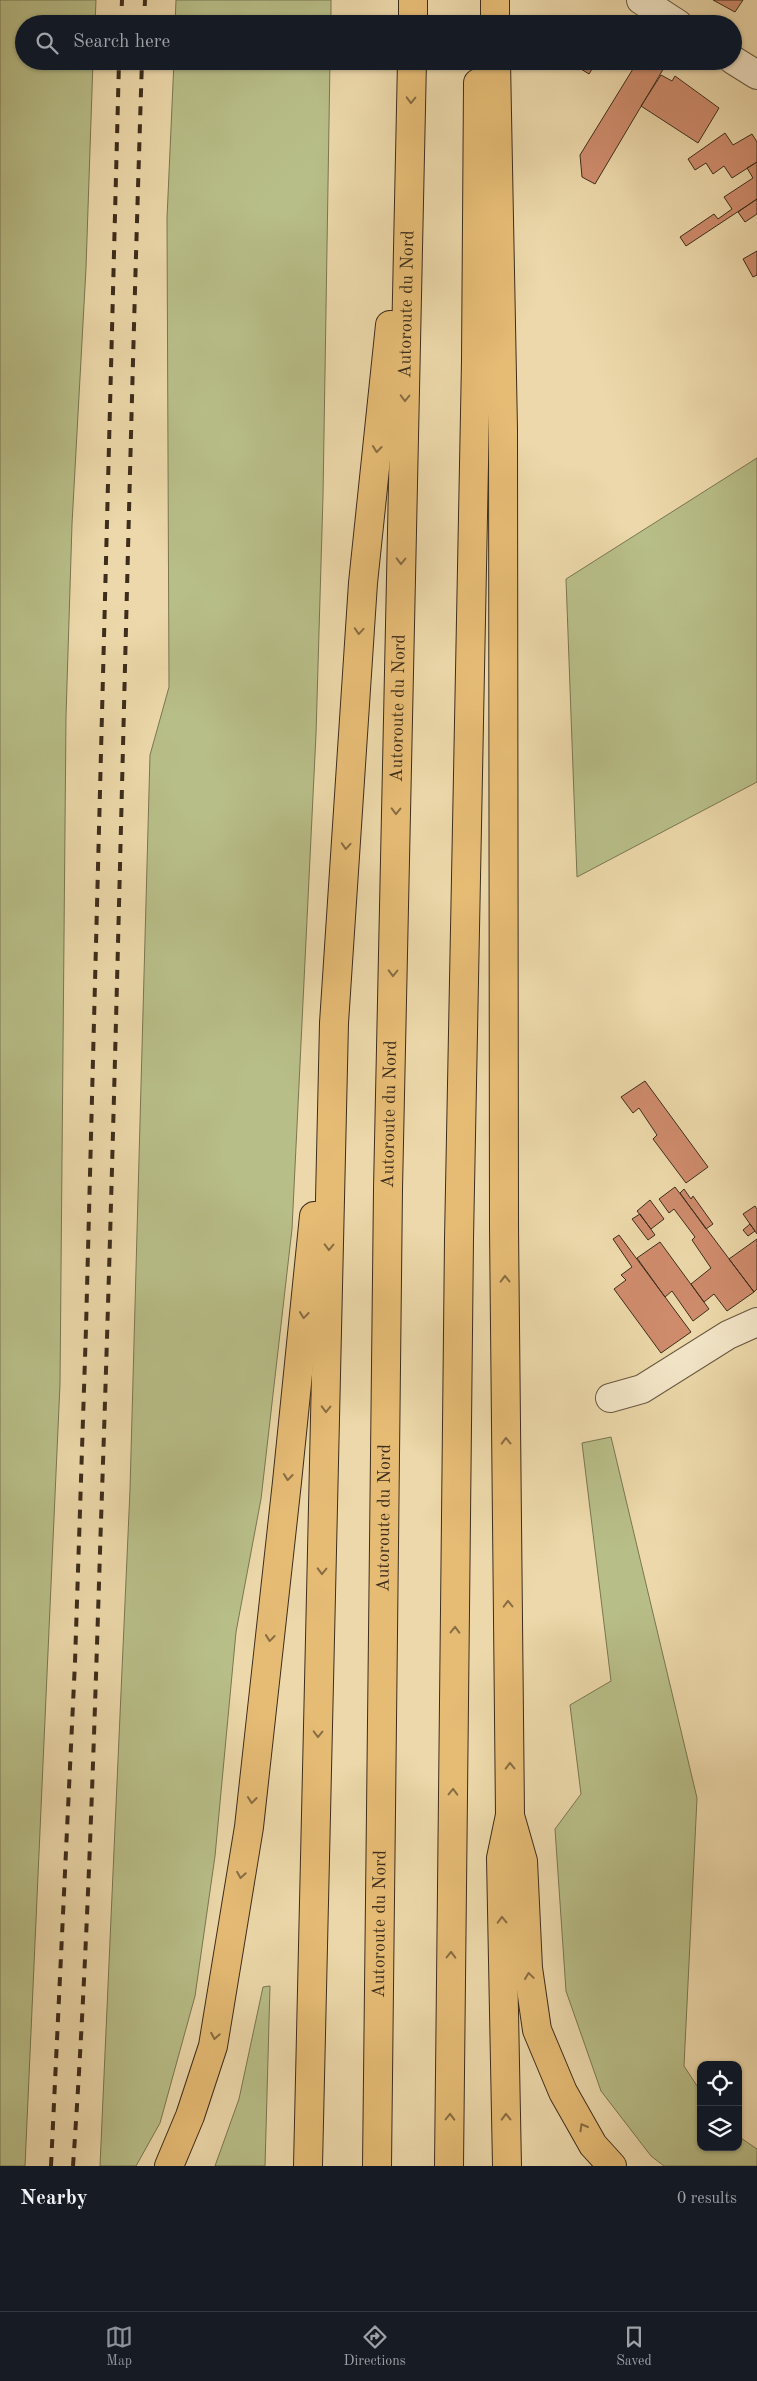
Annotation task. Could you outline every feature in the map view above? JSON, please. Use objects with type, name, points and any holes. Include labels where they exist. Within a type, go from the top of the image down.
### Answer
[{"type":"highway","points":[[413,0],[413,15]]},
{"type":"highway","points":[[479,0],[479,15]]},
{"type":"highway","points":[[495,0],[495,15]]},
{"type":"highway","name":"Autoroute du Nord","points":[[376,2166],[388,1189],[412,70]]},
{"type":"highway","points":[[449,2166],[459,1229],[476,361],[478,70]]},
{"type":"highway","points":[[496,70],[503,429],[504,1208],[510,1815],[501,1858],[507,2166]]},
{"type":"highway","points":[[169,2166],[190,2116],[213,2046],[249,1827],[287,1482],[334,1023],[363,583],[410,140]]},
{"type":"highway","points":[[308,2166],[334,1023]]},
{"type":"highway","points":[[510,1815],[523,1861],[528,1968],[537,2030],[563,2092],[593,2145],[612,2166]]},
{"type":"street","points":[[641,0],[664,15]]},
{"type":"street","points":[[610,1398],[642,1390],[728,1335],[757,1322]]},
{"type":"green space","points":[[0,0],[96,0],[95,15],[15,15],[15,70],[93,70],[86,268],[72,524],[66,716],[60,1384],[25,2166],[0,2166]]},
{"type":"green space","points":[[176,0],[331,0],[331,15],[175,15]]},
{"type":"green space","points":[[174,70],[330,70],[323,496],[316,734],[292,1229],[261,1499],[236,1632],[215,1856],[195,1996],[160,2123],[136,2166],[100,2166],[130,1490],[150,755],[169,687],[167,218]]},
{"type":"green space","points":[[757,458],[757,782],[577,877],[566,579]]},
{"type":"green space","points":[[611,1437],[697,1798],[684,2066],[697,2086],[697,2151],[742,2151],[742,2139],[757,2149],[757,2166],[664,2166],[651,2156],[601,2091],[566,1991],[555,1829],[581,1794],[570,1705],[611,1681],[582,1443]]},
{"type":"green space","points":[[270,1986],[265,2166],[215,2166],[239,2099],[263,1987]]},
{"type":"building","points":[[713,0],[743,0],[735,12]]},
{"type":"building","points":[[583,70],[591,70],[589,74]]},
{"type":"building","points":[[632,70],[663,70],[595,184],[582,177],[580,155]]},
{"type":"building","points":[[661,75],[672,81],[675,76],[719,108],[698,143],[641,106]]},
{"type":"building","points":[[725,133],[733,145],[752,134],[757,142],[757,162],[732,178],[724,166],[713,174],[706,163],[695,170],[688,159]]},
{"type":"building","points":[[757,162],[757,199],[686,246],[680,237],[714,214],[718,219],[732,209],[724,197],[753,178],[747,168]]},
{"type":"building","points":[[757,199],[757,214],[745,222],[738,212]]},
{"type":"building","points":[[757,251],[757,275],[753,277],[743,259]]},
{"type":"building","points":[[645,1081],[708,1167],[686,1183],[653,1139],[657,1135],[639,1108],[633,1113],[621,1097]]},
{"type":"building","points":[[675,1187],[754,1292],[727,1311],[714,1294],[704,1302],[691,1284],[711,1268],[692,1240],[695,1237],[674,1209],[669,1213],[659,1199]]},
{"type":"building","points":[[684,1189],[691,1199],[693,1196],[713,1224],[706,1229],[680,1193]]},
{"type":"building","points":[[650,1200],[664,1219],[651,1229],[637,1211]]},
{"type":"building","points":[[755,1206],[757,1209],[757,1234],[743,1214]]},
{"type":"building","points":[[640,1214],[655,1235],[648,1240],[632,1219]]},
{"type":"building","points":[[750,1224],[755,1231],[748,1236],[743,1230]]},
{"type":"building","points":[[619,1235],[691,1332],[661,1353],[614,1289],[626,1280],[621,1275],[632,1267],[613,1239]]},
{"type":"building","points":[[757,1239],[757,1289],[754,1292],[729,1259]]},
{"type":"building","points":[[660,1242],[709,1309],[693,1321],[672,1291],[665,1297],[637,1258]]},
{"type":"railway","points":[[121,15],[122,0]]},
{"type":"railway","points":[[144,15],[145,0]]},
{"type":"railway","points":[[51,2166],[75,1662],[86,1328],[119,70]]},
{"type":"railway","points":[[73,2166],[87,1924],[96,1682],[142,70]]}]
